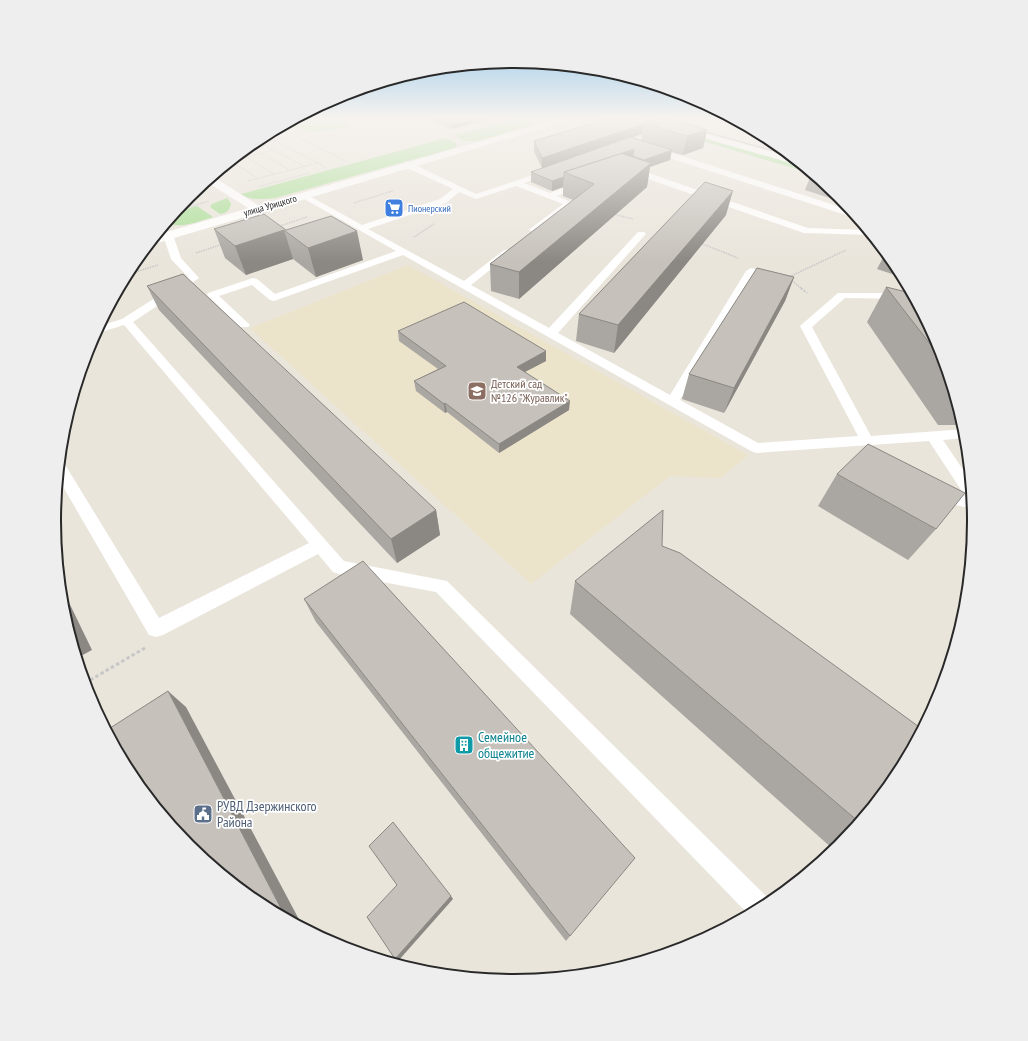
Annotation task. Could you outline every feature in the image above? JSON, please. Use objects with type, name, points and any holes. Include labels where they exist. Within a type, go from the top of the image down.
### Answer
[{"type":"street","name":"улица Урицкого","points":[[165,233],[257,209],[406,166]]},
{"type":"street","points":[[214,181],[257,209]]},
{"type":"lane","points":[[409,166],[476,197],[559,168]]},
{"type":"lane","points":[[703,166],[845,212]]},
{"type":"lane","points":[[621,171],[629,168],[807,231],[863,232]]},
{"type":"lane","points":[[549,196],[592,181]]},
{"type":"lane","points":[[516,183],[568,203],[526,237]]},
{"type":"lane","points":[[361,228],[443,201],[458,189]]},
{"type":"lane","points":[[303,196],[756,448],[958,434]]},
{"type":"lane","points":[[165,233],[176,259],[244,325]]},
{"type":"lane","points":[[550,334],[641,234]]},
{"type":"lane","points":[[464,286],[513,247]]},
{"type":"lane","points":[[212,295],[254,281],[274,298],[403,252]]},
{"type":"lane","points":[[673,401],[751,270]]},
{"type":"lane","points":[[104,328],[126,321],[194,278]]},
{"type":"lane","points":[[867,441],[806,326],[842,295],[907,296]]},
{"type":"lane","points":[[126,321],[339,567],[441,586],[756,903]]},
{"type":"lane","points":[[933,436],[965,485]]},
{"type":"lane","points":[[837,443],[863,457]]},
{"type":"lane","points":[[64,475],[156,629],[320,545]]},
{"type":"lane","points":[[928,493],[966,502]]},
{"type":"path","points":[[238,166],[257,178],[304,166]]},
{"type":"path","points":[[260,166],[274,174]]},
{"type":"path","points":[[282,166],[290,170]]},
{"type":"path","points":[[323,166],[327,168]]},
{"type":"path","points":[[277,227],[398,189]]},
{"type":"path","points":[[187,207],[210,200]]},
{"type":"path","points":[[613,214],[636,220]]},
{"type":"path","points":[[135,272],[226,243]]},
{"type":"path","points":[[700,243],[741,259]]},
{"type":"path","points":[[807,293],[788,278],[850,248]]},
{"type":"path","points":[[90,680],[146,648],[156,629]]},
{"type":"shaded area","name":"Детский сад №126 \"Журавлик\"","points":[[408,265],[748,455],[721,478],[670,476],[531,584],[250,328]]},
{"type":"green space","points":[[345,166],[391,166],[275,198],[253,199],[241,194]]},
{"type":"green space","points":[[785,166],[796,166],[802,171]]},
{"type":"green space","points":[[227,198],[231,203],[230,208],[225,213],[220,214],[210,207],[212,204]]},
{"type":"green space","points":[[197,206],[213,217],[184,225],[172,224],[185,209]]},
{"type":"building","points":[[549,166],[584,166],[564,172],[564,177],[552,181],[531,172]]},
{"type":"building","points":[[584,166],[648,166],[519,272],[490,264],[594,184],[564,172]]},
{"type":"building","points":[[705,182],[733,191],[618,325],[579,314]]},
{"type":"building","points":[[264,214],[286,230],[331,216],[357,231],[308,248],[284,230],[235,246],[214,229]]},
{"type":"building","points":[[757,268],[794,277],[734,388],[689,374]]},
{"type":"building","points":[[183,274],[436,510],[391,539],[147,286]]},
{"type":"building","points":[[886,287],[904,291],[934,348]]},
{"type":"building","points":[[464,302],[546,351],[517,367],[570,401],[499,444],[414,381],[446,366],[398,331]]},
{"type":"building","points":[[868,444],[965,493],[936,529],[837,474]]},
{"type":"building","points":[[663,510],[662,546],[680,553],[917,726],[891,772],[855,819],[575,581]]},
{"type":"building","name":"Семейное общежитие","points":[[363,561],[635,858],[570,936],[304,599]]},
{"type":"building","name":"РУВД Дзержинского Района","points":[[168,691],[282,910],[238,880],[215,861],[173,819],[137,772],[111,727]]},
{"type":"building","points":[[393,822],[451,896],[396,958],[394,957],[367,917],[397,885],[369,846]]},
{"type":"place","name":"Пионерский","points":[[394,208]]},
{"type":"place","name":"Детский сад №126 \"Журавлик\"","points":[[477,391]]},
{"type":"place","name":"Семейное общежитие","points":[[464,745]]},
{"type":"place","name":"РУВД Дзержинского Района","points":[[203,814]]}]
